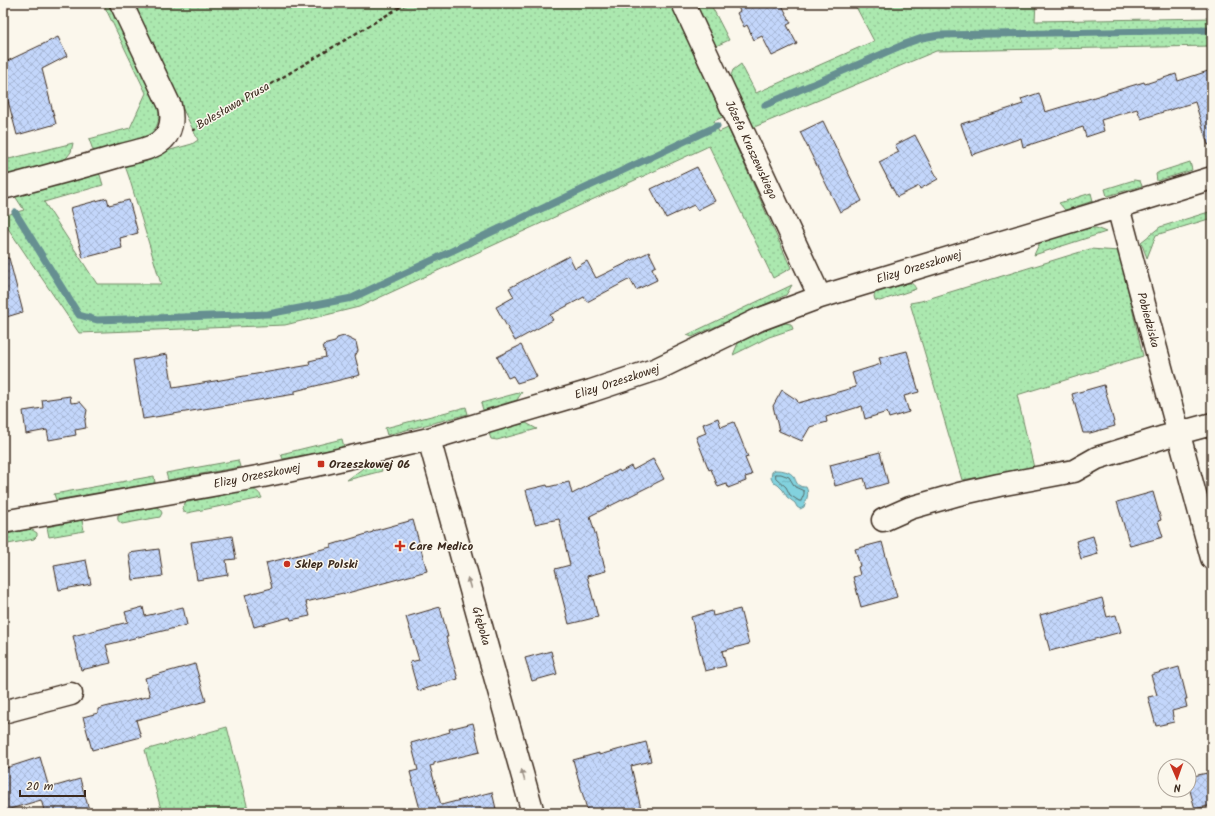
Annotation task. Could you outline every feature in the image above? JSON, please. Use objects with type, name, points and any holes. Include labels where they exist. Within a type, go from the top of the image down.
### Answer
[{"type":"street","points":[[3,188],[149,147],[159,143],[165,137],[172,122],[170,106],[121,3]]},
{"type":"street","name":"Józefa Kraszewskiego","points":[[683,3],[820,297]]},
{"type":"street","name":"Elizy Orzeszkowej","points":[[3,522],[270,474],[429,439],[590,391],[657,369],[758,320],[820,297],[1212,178]]},
{"type":"street","name":"Pobiedziska","points":[[1118,207],[1212,558]]},
{"type":"street","points":[[883,520],[910,508],[959,494],[1074,471],[1097,458],[1212,424]]},
{"type":"street","name":"Głęboka","points":[[429,439],[533,813]]},
{"type":"street","points":[[3,712],[71,694]]},
{"type":"path","name":"Bolesława Prusa","points":[[168,130],[194,130],[407,3]]},
{"type":"green space","points":[[103,3],[109,3],[159,110],[159,116],[156,126],[149,135],[126,144],[94,153],[89,139],[130,128],[146,93]]},
{"type":"green space","points":[[131,3],[673,3],[725,116],[714,121],[719,132],[728,128],[791,268],[773,278],[709,146],[359,307],[285,325],[79,333],[3,221],[3,216],[24,210],[13,193],[98,173],[103,185],[44,202],[97,284],[161,284],[124,163],[192,144],[198,140]]},
{"type":"green space","points":[[694,3],[710,3],[729,40],[716,46]]},
{"type":"green space","points":[[854,3],[1036,3],[1035,21],[1212,18],[1212,46],[936,51],[752,128],[730,78],[733,70],[741,64],[756,93],[874,41]]},
{"type":"green space","points":[[73,143],[71,152],[64,161],[3,178],[3,150],[9,159]]},
{"type":"green space","points":[[1190,162],[1192,170],[1157,181],[1156,174],[1159,172]]},
{"type":"green space","points":[[1134,180],[1140,181],[1142,186],[1107,196],[1105,189]]},
{"type":"green space","points":[[1091,193],[1093,201],[1065,210],[1059,203]]},
{"type":"green space","points":[[1212,211],[1212,218],[1156,235],[1147,258],[1141,242],[1160,227]]},
{"type":"green space","points":[[1087,228],[1096,228],[1106,232],[1034,255],[1040,242]]},
{"type":"green space","points":[[1090,249],[1119,251],[1143,356],[1017,395],[1034,468],[962,480],[910,303],[921,301]]},
{"type":"green space","points":[[908,283],[913,284],[916,289],[880,301],[875,300],[875,293]]},
{"type":"green space","points":[[792,285],[786,295],[692,337],[687,335]]},
{"type":"green space","points":[[785,323],[791,324],[793,329],[769,337],[733,355],[738,343]]},
{"type":"green space","points":[[522,392],[517,400],[483,410],[481,403]]},
{"type":"green space","points":[[466,407],[468,414],[387,435],[385,428]]},
{"type":"green space","points":[[526,423],[537,429],[497,440],[491,439],[489,433]]},
{"type":"green space","points":[[342,439],[344,447],[283,459],[281,454]]},
{"type":"green space","points":[[238,460],[240,467],[168,480],[166,473]]},
{"type":"green space","points":[[378,462],[382,471],[347,480],[366,466]]},
{"type":"green space","points":[[154,476],[155,483],[56,500],[54,494]]},
{"type":"green space","points":[[252,489],[258,492],[262,498],[187,513],[184,512],[183,508],[185,503]]},
{"type":"green space","points":[[157,507],[162,513],[160,517],[122,524],[118,519],[118,515],[122,513]]},
{"type":"green space","points":[[82,520],[84,531],[49,537],[47,527]]},
{"type":"green space","points":[[30,529],[37,533],[37,536],[34,539],[3,545],[3,535]]},
{"type":"green space","points":[[227,727],[249,813],[143,813],[161,809],[145,750]]},
{"type":"water","points":[[775,470],[790,473],[799,485],[806,487],[808,495],[804,507],[800,509],[797,507],[795,503],[787,497],[783,490],[773,482],[771,478],[772,472]]},
{"type":"building","points":[[736,3],[781,3],[791,23],[787,25],[797,44],[772,56],[762,36],[754,40],[747,25],[744,27],[737,13],[740,11]]},
{"type":"building","points":[[58,37],[67,56],[42,69],[56,124],[17,135],[7,97],[3,89],[3,63]]},
{"type":"building","points":[[1208,71],[1212,84],[1212,144],[1208,145],[1195,102],[1141,119],[1137,109],[1101,120],[1104,131],[1086,137],[1083,127],[1023,147],[1021,138],[972,155],[961,124],[1023,104],[1021,99],[1039,93],[1045,112],[1144,82],[1145,84],[1176,74],[1178,81]]},
{"type":"building","points":[[823,121],[862,201],[840,212],[800,132]]},
{"type":"building","points":[[915,135],[938,179],[920,189],[919,186],[897,197],[879,162],[899,152],[895,145]]},
{"type":"building","points":[[697,167],[715,201],[697,210],[694,205],[666,218],[651,189]]},
{"type":"building","points":[[107,198],[109,205],[129,200],[138,233],[120,238],[122,248],[83,258],[70,208]]},
{"type":"building","points":[[649,252],[656,266],[652,268],[657,280],[636,290],[630,279],[587,302],[584,297],[550,315],[553,320],[515,341],[496,307],[514,297],[509,288],[569,256],[575,268],[587,261],[596,278]]},
{"type":"building","points":[[3,258],[9,258],[23,312],[3,318]]},
{"type":"building","points":[[344,336],[356,342],[358,351],[355,356],[360,375],[295,391],[295,394],[143,419],[133,360],[167,354],[173,388],[310,365],[309,361],[326,357],[323,345],[335,342],[337,338]]},
{"type":"building","points":[[521,345],[537,377],[517,383],[513,376],[508,378],[497,357]]},
{"type":"building","points":[[907,351],[919,392],[904,396],[909,412],[889,418],[887,412],[865,419],[862,406],[826,417],[827,422],[810,427],[802,441],[779,431],[773,406],[782,390],[797,400],[798,403],[856,387],[852,373],[881,364],[879,358]]},
{"type":"building","points":[[1104,385],[1115,426],[1090,433],[1083,433],[1072,394]]},
{"type":"building","points":[[70,396],[71,403],[80,402],[87,410],[85,421],[86,428],[75,430],[76,435],[49,440],[47,430],[26,434],[23,411],[43,408],[42,400]]},
{"type":"building","points":[[718,418],[721,427],[734,422],[748,457],[745,458],[752,475],[745,477],[746,481],[728,488],[727,484],[718,487],[711,469],[709,470],[696,437],[706,433],[703,424]]},
{"type":"building","points":[[880,452],[888,483],[867,489],[864,478],[835,486],[830,465]]},
{"type":"building","points":[[653,459],[664,479],[590,516],[606,571],[587,576],[598,617],[569,624],[555,569],[570,565],[559,519],[535,524],[526,490],[569,482],[572,494],[619,470],[620,472],[631,466],[633,470]]},
{"type":"building","points":[[1153,492],[1161,520],[1158,521],[1163,537],[1130,546],[1117,502]]},
{"type":"building","points":[[413,520],[427,571],[344,594],[306,602],[310,616],[291,620],[290,617],[254,627],[245,595],[272,588],[266,563],[331,547],[331,545],[373,531]]},
{"type":"building","points":[[232,536],[236,559],[226,560],[228,575],[197,580],[191,542]]},
{"type":"building","points":[[1093,536],[1098,554],[1081,559],[1076,541]]},
{"type":"building","points":[[882,542],[897,597],[861,607],[853,577],[860,575],[858,567],[860,566],[855,549]]},
{"type":"building","points":[[159,549],[163,576],[133,580],[129,553]]},
{"type":"building","points":[[86,560],[91,584],[59,590],[54,566]]},
{"type":"building","points":[[1102,598],[1107,617],[1116,615],[1121,632],[1050,651],[1040,615]]},
{"type":"building","points":[[143,607],[145,616],[183,607],[187,625],[106,645],[111,663],[81,670],[73,636],[128,622],[125,612]]},
{"type":"building","points":[[440,607],[448,637],[446,637],[458,679],[418,691],[410,662],[419,660],[406,617]]},
{"type":"building","points":[[740,609],[749,644],[722,651],[726,666],[705,671],[691,617],[712,611],[713,616]]},
{"type":"building","points":[[551,651],[557,674],[532,681],[525,658]]},
{"type":"building","points":[[195,664],[206,701],[136,720],[141,737],[92,750],[83,717],[98,713],[98,709],[150,696],[145,678]]},
{"type":"building","points":[[1179,667],[1187,699],[1185,699],[1187,707],[1172,711],[1174,722],[1156,726],[1148,697],[1157,695],[1151,675]]},
{"type":"building","points":[[473,723],[480,752],[434,763],[434,765],[430,766],[441,805],[492,792],[497,813],[421,813],[410,772],[418,770],[411,743],[450,732],[449,729]]},
{"type":"building","points":[[646,742],[651,761],[631,766],[642,813],[588,813],[573,760],[599,753],[599,755]]},
{"type":"building","points":[[40,757],[49,788],[80,779],[90,813],[45,813],[41,800],[3,811],[3,769]]},
{"type":"building","points":[[1207,773],[1207,775],[1212,774],[1212,805],[1195,809],[1192,798],[1197,798],[1197,775]]},
{"type":"waterway","points":[[765,105],[905,44],[922,38],[939,35],[1212,30]]},
{"type":"waterway","points":[[15,212],[79,315],[97,320],[268,314],[352,298],[717,126]]},
{"type":"place","name":"Orzeszkowej 06","points":[[321,464]]},
{"type":"place","name":"Care Medico","points":[[400,546]]},
{"type":"place","name":"Sklep Polski","points":[[287,564]]}]
